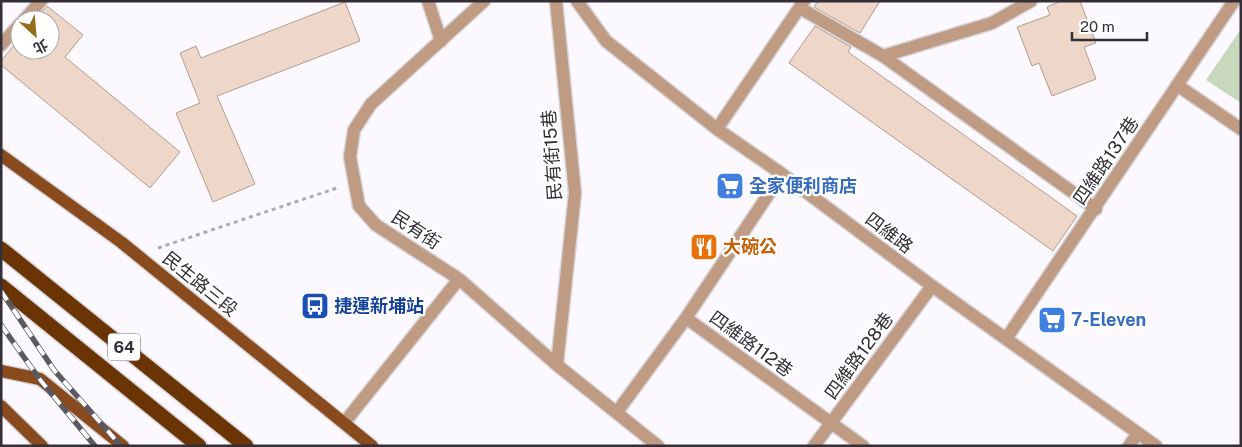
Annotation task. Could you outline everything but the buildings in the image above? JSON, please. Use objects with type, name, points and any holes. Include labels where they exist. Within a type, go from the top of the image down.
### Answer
[{"type":"highway","name":"64","points":[[1,249],[246,446]]},
{"type":"highway","name":"64","points":[[1,286],[199,446]]},
{"type":"main road","name":"民生路三段","points":[[1,155],[138,256],[372,446]]},
{"type":"main road","points":[[1,371],[40,378],[123,446]]},
{"type":"main road","points":[[1,406],[42,446]]},
{"type":"street","points":[[428,1],[441,41]]},
{"type":"street","name":"民有街","points":[[484,1],[371,104],[354,130],[350,157],[359,206],[376,225],[459,279],[557,365],[658,446]]},
{"type":"street","name":"民有街15巷","points":[[556,1],[575,193],[557,365]]},
{"type":"street","name":"四維路","points":[[577,1],[606,41],[716,129],[782,174],[932,286],[1156,446]]},
{"type":"street","points":[[883,56],[992,24],[1031,1]]},
{"type":"street","name":"四維路137巷","points":[[1006,339],[1096,209],[1234,1]]},
{"type":"street","points":[[716,129],[802,5],[883,56],[1096,209]]},
{"type":"street","points":[[1,44],[10,35]]},
{"type":"street","points":[[1177,85],[1241,128]]},
{"type":"street","name":"四維路112巷","points":[[782,174],[686,318],[863,446]]},
{"type":"street","points":[[344,422],[459,279]]},
{"type":"street","name":"四維路128巷","points":[[814,446],[932,286]]},
{"type":"street","points":[[617,412],[686,318]]},
{"type":"street","points":[[1129,446],[1138,433]]},
{"type":"path","points":[[138,256],[354,182]]},
{"type":"green space","points":[[1241,29],[1241,103],[1206,80]]},
{"type":"railway","points":[[1,291],[54,370],[121,446]]},
{"type":"railway","points":[[1,325],[41,381],[95,446]]},
{"type":"place","name":"全家便利商店","points":[[730,186]]},
{"type":"place","name":"大碗公","points":[[704,247]]},
{"type":"place","name":"捷運新埔站","points":[[315,306]]},
{"type":"place","name":"7-Eleven","points":[[1052,320]]}]
